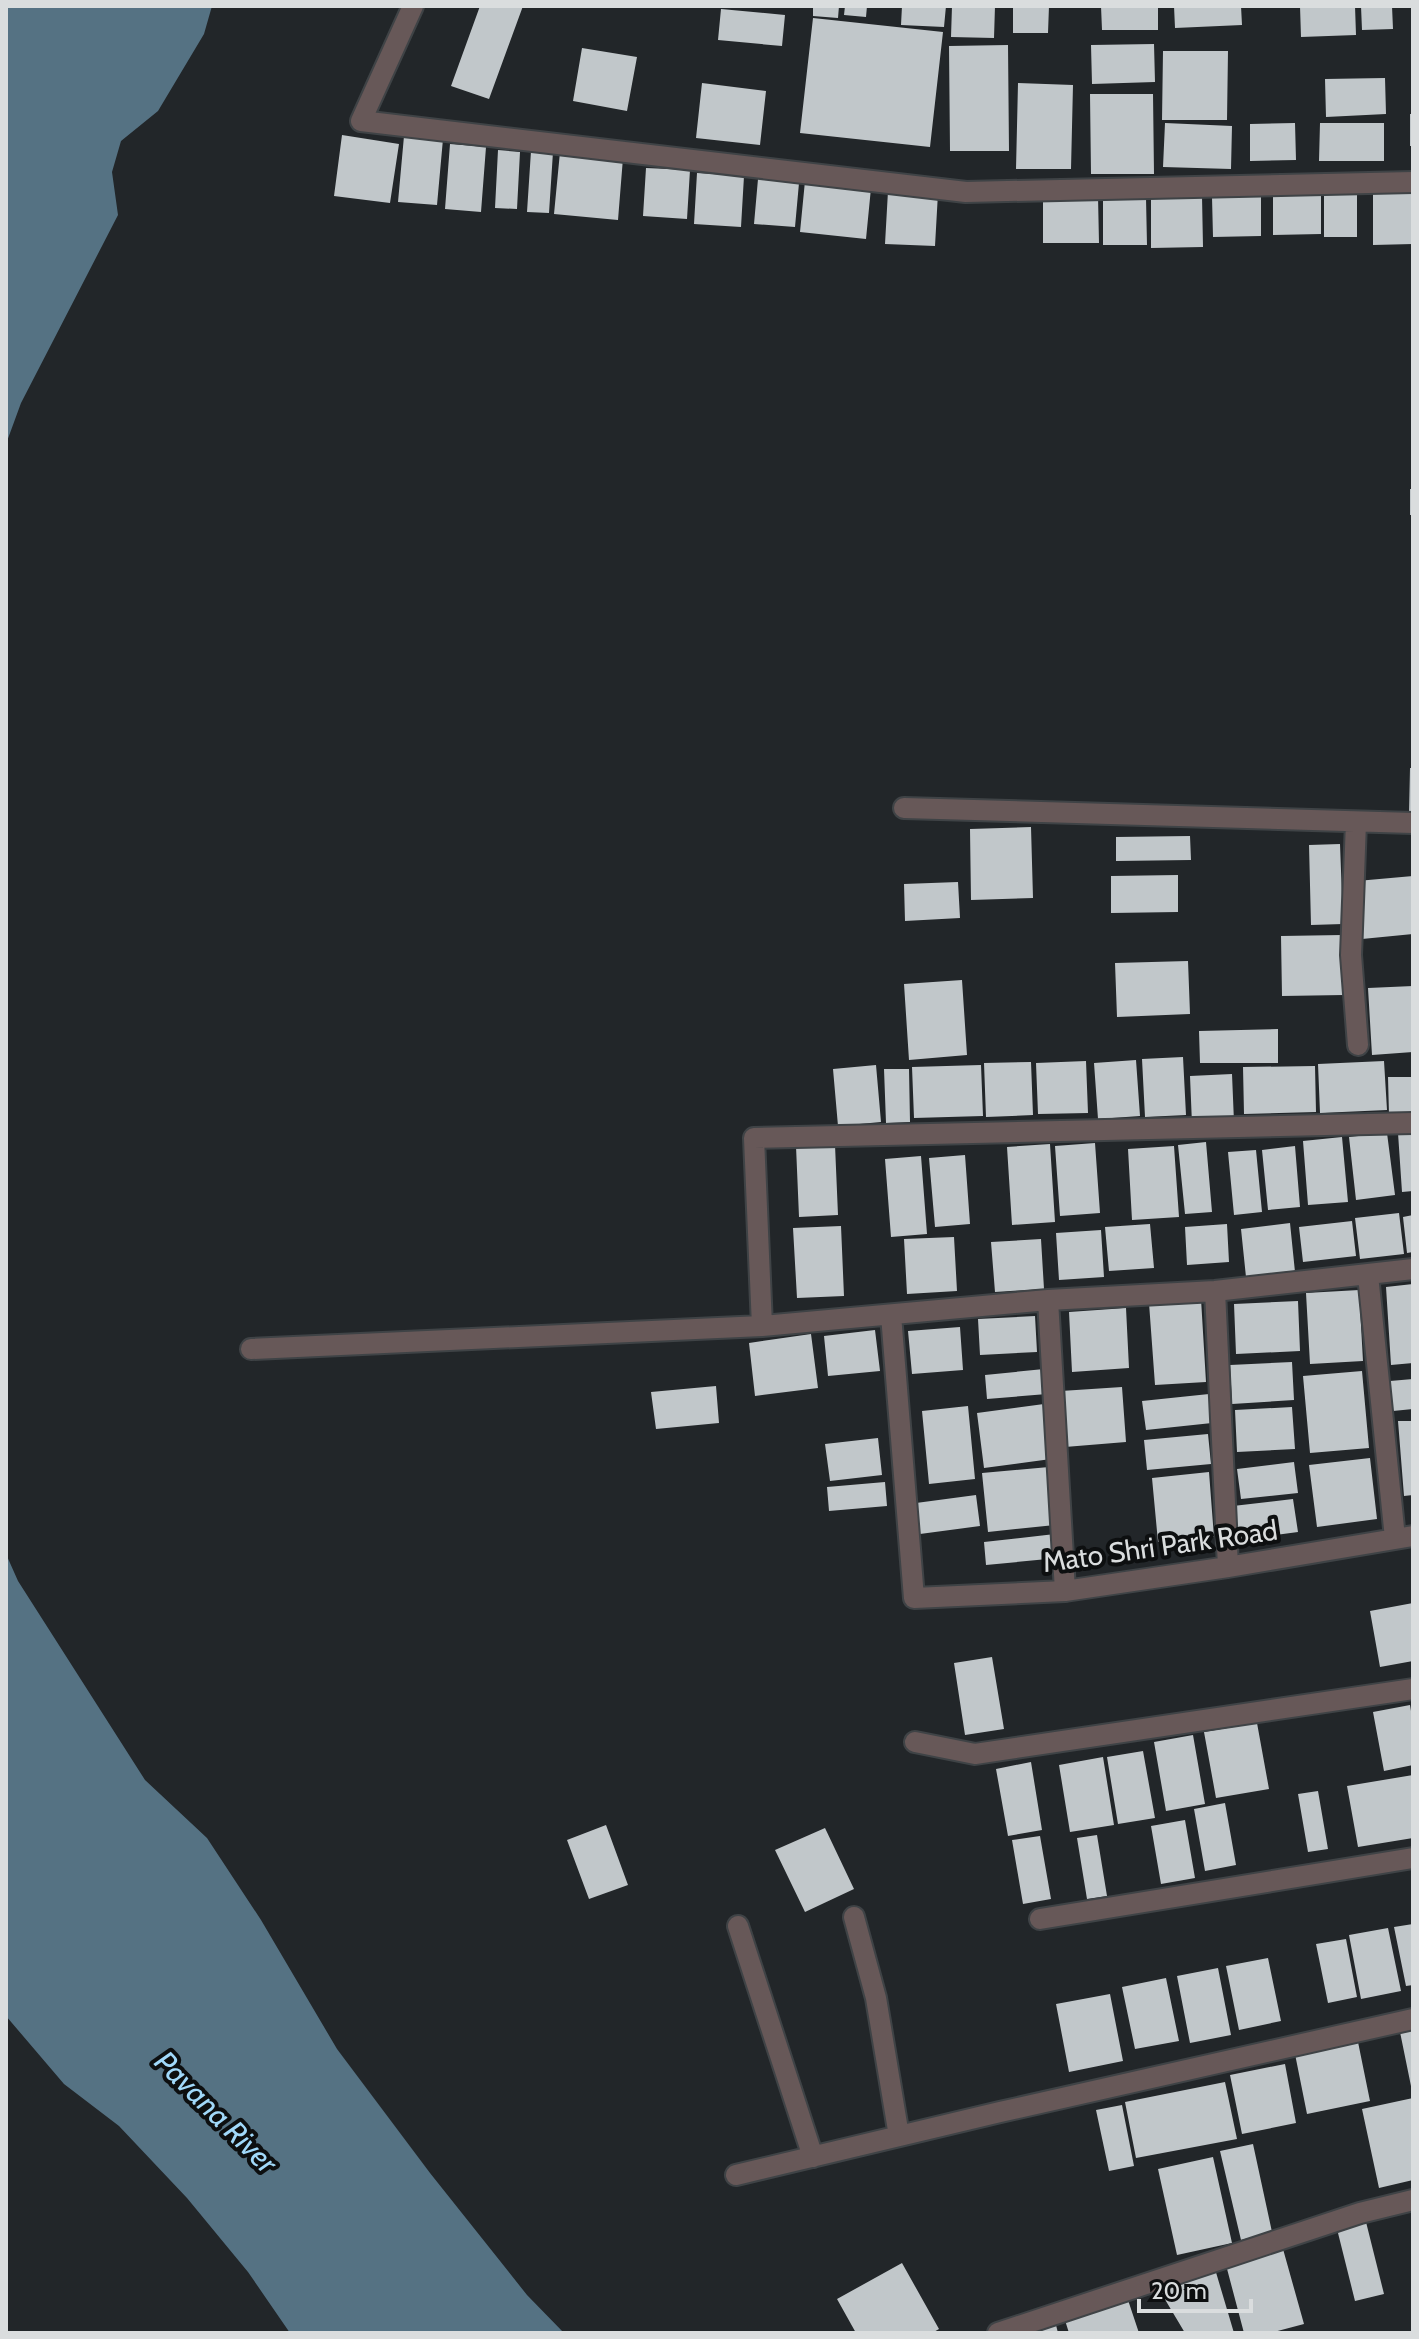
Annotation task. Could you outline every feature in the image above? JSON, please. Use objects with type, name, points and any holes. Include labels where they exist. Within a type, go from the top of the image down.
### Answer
[{"type":"street","points":[[413,6],[361,121],[966,192],[1413,182]]},
{"type":"street","points":[[904,808],[1413,823]]},
{"type":"street","points":[[1356,822],[1351,955],[1358,1045]]},
{"type":"street","points":[[762,1326],[754,1138],[1413,1123]]},
{"type":"street","points":[[251,1349],[762,1326],[1048,1300],[1215,1291],[1413,1269]]},
{"type":"street","points":[[1368,1275],[1404,1537]]},
{"type":"street","points":[[1215,1291],[1228,1567]]},
{"type":"street","points":[[1048,1300],[1065,1591]]},
{"type":"street","name":"Mato Shri Park Road","points":[[891,1315],[914,1598],[1065,1591],[1404,1537]]},
{"type":"street","points":[[915,1742],[975,1754],[1413,1689]]},
{"type":"street","points":[[1040,1919],[1413,1858]]},
{"type":"street","points":[[854,1917],[876,1998],[899,2136]]},
{"type":"street","points":[[738,1926],[813,2157]]},
{"type":"street","points":[[736,2175],[1413,2019]]},
{"type":"street","points":[[998,2333],[1360,2213],[1413,2200]]},
{"type":"water","points":[[6,6],[212,6],[204,34],[158,111],[121,141],[112,172],[118,215],[21,403],[6,444]]},
{"type":"water","name":"Pavana River","points":[[6,1554],[18,1581],[145,1780],[207,1838],[261,1920],[337,2049],[527,2295],[564,2333],[290,2333],[248,2272],[187,2198],[119,2126],[64,2084],[6,2016]]},
{"type":"building","points":[[480,6],[523,6],[489,99],[451,86]]},
{"type":"building","points":[[813,6],[839,6],[838,18],[813,16]]},
{"type":"building","points":[[845,6],[867,6],[866,17],[844,15]]},
{"type":"building","points":[[902,6],[946,6],[944,27],[901,25]]},
{"type":"building","points":[[952,6],[995,6],[994,38],[951,37]]},
{"type":"building","points":[[1013,6],[1049,6],[1048,33],[1013,33]]},
{"type":"building","points":[[1101,6],[1158,6],[1158,30],[1102,30]]},
{"type":"building","points":[[1174,6],[1241,6],[1242,25],[1175,28]]},
{"type":"building","points":[[1300,6],[1355,6],[1356,35],[1301,37]]},
{"type":"building","points":[[1361,6],[1392,6],[1393,29],[1362,30]]},
{"type":"building","points":[[721,9],[785,15],[782,46],[718,40]]},
{"type":"building","points":[[813,18],[943,32],[930,147],[800,133]]},
{"type":"building","points":[[1154,44],[1155,82],[1092,84],[1091,45]]},
{"type":"building","points":[[1008,45],[1009,151],[950,151],[949,46]]},
{"type":"building","points":[[582,48],[637,57],[627,111],[573,101]]},
{"type":"building","points":[[1163,51],[1228,51],[1227,120],[1162,120]]},
{"type":"building","points":[[1385,78],[1386,114],[1326,117],[1325,79]]},
{"type":"building","points":[[702,83],[766,91],[760,145],[696,138]]},
{"type":"building","points":[[1018,83],[1073,85],[1071,169],[1016,169]]},
{"type":"building","points":[[1090,94],[1153,94],[1154,174],[1091,174]]},
{"type":"building","points":[[1410,114],[1413,114],[1413,146],[1410,146]]},
{"type":"building","points":[[1165,123],[1232,126],[1231,169],[1163,167]]},
{"type":"building","points":[[1295,123],[1296,160],[1250,161],[1250,124]]},
{"type":"building","points":[[1320,123],[1384,123],[1384,161],[1319,161]]},
{"type":"building","points":[[342,135],[399,144],[390,203],[334,196]]},
{"type":"building","points":[[404,136],[443,139],[437,205],[398,202]]},
{"type":"building","points":[[450,144],[486,147],[481,212],[445,209]]},
{"type":"building","points":[[498,150],[520,152],[517,209],[495,208]]},
{"type":"building","points":[[531,151],[553,152],[549,213],[527,212]]},
{"type":"building","points":[[560,152],[623,158],[618,220],[554,214]]},
{"type":"building","points":[[646,168],[690,170],[687,219],[643,216]]},
{"type":"building","points":[[697,173],[744,176],[741,227],[694,224]]},
{"type":"building","points":[[758,179],[799,183],[795,227],[754,224]]},
{"type":"building","points":[[805,181],[871,188],[866,239],[800,232]]},
{"type":"building","points":[[888,191],[938,193],[935,246],[885,244]]},
{"type":"building","points":[[1321,191],[1321,234],[1273,235],[1273,192]]},
{"type":"building","points":[[1357,191],[1357,237],[1324,237],[1324,192]]},
{"type":"building","points":[[1373,192],[1413,192],[1413,244],[1373,245]]},
{"type":"building","points":[[1098,196],[1099,243],[1043,243],[1043,197]]},
{"type":"building","points":[[1202,196],[1203,247],[1151,248],[1151,197]]},
{"type":"building","points":[[1212,197],[1261,197],[1261,236],[1213,237]]},
{"type":"building","points":[[1146,198],[1147,245],[1103,245],[1103,199]]},
{"type":"building","points":[[1410,489],[1413,489],[1413,515],[1410,515]]},
{"type":"building","points":[[1410,768],[1413,768],[1413,814],[1409,814]]},
{"type":"building","points":[[1031,827],[1033,898],[971,900],[970,829]]},
{"type":"building","points":[[1190,836],[1191,860],[1116,861],[1116,837]]},
{"type":"building","points":[[1340,844],[1343,924],[1311,925],[1309,845]]},
{"type":"building","points":[[1178,875],[1178,912],[1111,913],[1111,876]]},
{"type":"building","points":[[1413,876],[1413,934],[1362,939],[1357,881]]},
{"type":"building","points":[[958,882],[960,918],[905,921],[904,884]]},
{"type":"building","points":[[1342,935],[1344,995],[1282,996],[1281,936]]},
{"type":"building","points":[[1188,961],[1190,1014],[1117,1017],[1115,963]]},
{"type":"building","points":[[962,980],[967,1055],[909,1060],[904,984]]},
{"type":"building","points":[[1413,986],[1413,1052],[1372,1055],[1368,988]]},
{"type":"building","points":[[1278,1029],[1278,1063],[1200,1063],[1199,1031]]},
{"type":"building","points":[[1183,1057],[1186,1115],[1145,1117],[1142,1059]]},
{"type":"building","points":[[1136,1060],[1140,1116],[1098,1119],[1094,1063]]},
{"type":"building","points":[[1086,1061],[1088,1113],[1038,1114],[1036,1063]]},
{"type":"building","points":[[1384,1061],[1387,1110],[1320,1113],[1318,1064]]},
{"type":"building","points":[[1031,1062],[1033,1115],[986,1117],[984,1063]]},
{"type":"building","points":[[876,1065],[881,1122],[838,1126],[833,1069]]},
{"type":"building","points":[[981,1065],[983,1116],[914,1118],[912,1067]]},
{"type":"building","points":[[1315,1066],[1316,1112],[1244,1114],[1243,1067]]},
{"type":"building","points":[[884,1069],[909,1069],[910,1122],[886,1123]]},
{"type":"building","points":[[1232,1074],[1234,1122],[1192,1124],[1190,1076]]},
{"type":"building","points":[[1388,1077],[1413,1077],[1413,1114],[1389,1115]]},
{"type":"building","points":[[1413,1132],[1413,1191],[1402,1192],[1398,1133]]},
{"type":"building","points":[[1387,1133],[1395,1195],[1356,1200],[1349,1137]]},
{"type":"building","points":[[1342,1137],[1348,1202],[1308,1205],[1303,1141]]},
{"type":"building","points":[[1206,1142],[1212,1212],[1185,1214],[1178,1145]]},
{"type":"building","points":[[1095,1143],[1100,1213],[1060,1216],[1055,1146]]},
{"type":"building","points":[[1050,1144],[1055,1222],[1012,1225],[1007,1147]]},
{"type":"building","points":[[835,1145],[838,1215],[799,1217],[796,1146]]},
{"type":"building","points":[[1174,1146],[1179,1217],[1132,1220],[1128,1149]]},
{"type":"building","points":[[1295,1146],[1300,1207],[1268,1210],[1262,1150]]},
{"type":"building","points":[[1256,1150],[1262,1212],[1234,1215],[1228,1152]]},
{"type":"building","points":[[965,1155],[970,1224],[935,1227],[929,1158]]},
{"type":"building","points":[[921,1156],[927,1234],[891,1237],[885,1159]]},
{"type":"building","points":[[1399,1213],[1404,1254],[1360,1259],[1355,1218]]},
{"type":"building","points":[[1413,1215],[1413,1252],[1407,1253],[1403,1217]]},
{"type":"building","points":[[1352,1221],[1356,1256],[1303,1262],[1299,1227]]},
{"type":"building","points":[[1290,1223],[1295,1272],[1246,1277],[1241,1229]]},
{"type":"building","points":[[1150,1224],[1154,1268],[1109,1271],[1105,1227]]},
{"type":"building","points":[[1227,1224],[1229,1262],[1187,1265],[1185,1227]]},
{"type":"building","points":[[841,1226],[844,1296],[797,1298],[793,1228]]},
{"type":"building","points":[[1101,1230],[1104,1277],[1059,1280],[1056,1233]]},
{"type":"building","points":[[954,1237],[957,1291],[907,1294],[904,1239]]},
{"type":"building","points":[[1041,1239],[1044,1289],[995,1292],[991,1242]]},
{"type":"building","points":[[1413,1284],[1413,1363],[1391,1365],[1386,1287]]},
{"type":"building","points":[[1359,1290],[1363,1361],[1310,1364],[1306,1293]]},
{"type":"building","points":[[1201,1299],[1206,1382],[1155,1385],[1149,1303]]},
{"type":"building","points":[[1298,1301],[1300,1351],[1236,1354],[1234,1304]]},
{"type":"building","points":[[1126,1308],[1129,1368],[1072,1372],[1069,1312]]},
{"type":"building","points":[[1035,1316],[1037,1352],[980,1355],[978,1319]]},
{"type":"building","points":[[960,1327],[963,1370],[912,1374],[908,1331]]},
{"type":"building","points":[[875,1330],[880,1371],[828,1376],[824,1336]]},
{"type":"building","points":[[811,1334],[818,1388],[755,1396],[749,1343]]},
{"type":"building","points":[[1292,1362],[1294,1400],[1232,1404],[1230,1365]]},
{"type":"building","points":[[1044,1369],[1047,1394],[987,1399],[985,1375]]},
{"type":"building","points":[[1362,1371],[1369,1448],[1310,1453],[1303,1376]]},
{"type":"building","points":[[1413,1379],[1413,1409],[1393,1411],[1390,1381]]},
{"type":"building","points":[[716,1386],[719,1423],[656,1429],[651,1392]]},
{"type":"building","points":[[1122,1387],[1126,1442],[1065,1447],[1061,1391]]},
{"type":"building","points":[[1209,1394],[1212,1423],[1146,1430],[1142,1401]]},
{"type":"building","points":[[1044,1404],[1051,1459],[984,1468],[977,1413]]},
{"type":"building","points":[[968,1406],[975,1479],[929,1484],[922,1411]]},
{"type":"building","points":[[1292,1407],[1295,1449],[1237,1452],[1235,1410]]},
{"type":"building","points":[[1398,1421],[1413,1421],[1413,1495],[1404,1496]]},
{"type":"building","points":[[1208,1434],[1211,1464],[1147,1470],[1144,1440]]},
{"type":"building","points":[[878,1438],[882,1475],[830,1481],[825,1444]]},
{"type":"building","points":[[1370,1458],[1377,1519],[1317,1527],[1309,1465]]},
{"type":"building","points":[[1294,1462],[1298,1493],[1241,1499],[1237,1469]]},
{"type":"building","points":[[1049,1467],[1055,1525],[988,1532],[982,1473]]},
{"type":"building","points":[[1209,1472],[1214,1537],[1158,1542],[1152,1478]]},
{"type":"building","points":[[885,1482],[887,1506],[829,1511],[827,1487]]},
{"type":"building","points":[[976,1495],[980,1526],[920,1534],[916,1503]]},
{"type":"building","points":[[1293,1499],[1298,1532],[1237,1540],[1233,1506]]},
{"type":"building","points":[[1055,1534],[1058,1558],[986,1565],[984,1542]]},
{"type":"building","points":[[1413,1603],[1413,1661],[1380,1667],[1370,1611]]},
{"type":"building","points":[[992,1657],[1004,1729],[965,1735],[954,1663]]},
{"type":"building","points":[[1410,1705],[1413,1765],[1384,1771],[1373,1712]]},
{"type":"building","points":[[1257,1723],[1269,1789],[1216,1798],[1204,1732]]},
{"type":"building","points":[[1193,1735],[1205,1804],[1166,1811],[1154,1742]]},
{"type":"building","points":[[1143,1751],[1155,1818],[1118,1824],[1107,1757]]},
{"type":"building","points":[[1103,1757],[1114,1825],[1070,1832],[1059,1765]]},
{"type":"building","points":[[1031,1762],[1042,1830],[1008,1836],[996,1769]]},
{"type":"building","points":[[1413,1775],[1413,1838],[1358,1847],[1347,1786]]},
{"type":"building","points":[[1318,1791],[1328,1849],[1308,1852],[1298,1794]]},
{"type":"building","points":[[1225,1803],[1236,1865],[1205,1871],[1194,1809]]},
{"type":"building","points":[[1185,1820],[1195,1878],[1161,1884],[1151,1826]]},
{"type":"building","points":[[606,1825],[628,1885],[589,1899],[567,1840]]},
{"type":"building","points":[[825,1828],[854,1889],[805,1912],[775,1850]]},
{"type":"building","points":[[1097,1835],[1107,1896],[1087,1899],[1077,1838]]},
{"type":"building","points":[[1040,1836],[1051,1899],[1023,1904],[1012,1840]]},
{"type":"building","points":[[1413,1924],[1413,1985],[1406,1986],[1394,1927]]},
{"type":"building","points":[[1388,1928],[1401,1991],[1361,1999],[1349,1935]]},
{"type":"building","points":[[1346,1939],[1357,1997],[1328,2003],[1316,1944]]},
{"type":"building","points":[[1268,1958],[1281,2021],[1239,2030],[1226,1966]]},
{"type":"building","points":[[1218,1968],[1231,2035],[1190,2043],[1177,1976]]},
{"type":"building","points":[[1166,1978],[1179,2041],[1135,2049],[1122,1987]]},
{"type":"building","points":[[1110,1994],[1123,2061],[1069,2072],[1056,2004]]},
{"type":"building","points":[[1413,2029],[1413,2091],[1412,2091],[1400,2032]]},
{"type":"building","points":[[1358,2042],[1370,2101],[1307,2114],[1295,2054]]},
{"type":"building","points":[[1285,2064],[1296,2123],[1242,2134],[1230,2075]]},
{"type":"building","points":[[1225,2082],[1237,2139],[1136,2158],[1125,2102]]},
{"type":"building","points":[[1413,2098],[1413,2180],[1379,2188],[1362,2109]]},
{"type":"building","points":[[1122,2105],[1134,2166],[1109,2171],[1096,2110]]},
{"type":"building","points":[[1253,2144],[1272,2232],[1241,2240],[1220,2151]]},
{"type":"building","points":[[1213,2157],[1232,2243],[1177,2255],[1158,2169]]},
{"type":"building","points":[[1365,2218],[1384,2294],[1355,2301],[1336,2225]]},
{"type":"building","points":[[1283,2249],[1304,2324],[1270,2333],[1244,2333],[1226,2265]]},
{"type":"building","points":[[902,2263],[939,2329],[932,2333],[856,2333],[837,2299]]},
{"type":"building","points":[[1215,2269],[1234,2333],[1185,2333],[1157,2286]]},
{"type":"building","points":[[1127,2297],[1139,2333],[1069,2333],[1064,2317]]},
{"type":"building","points":[[1056,2325],[1058,2333],[1034,2333],[1034,2332]]}]
